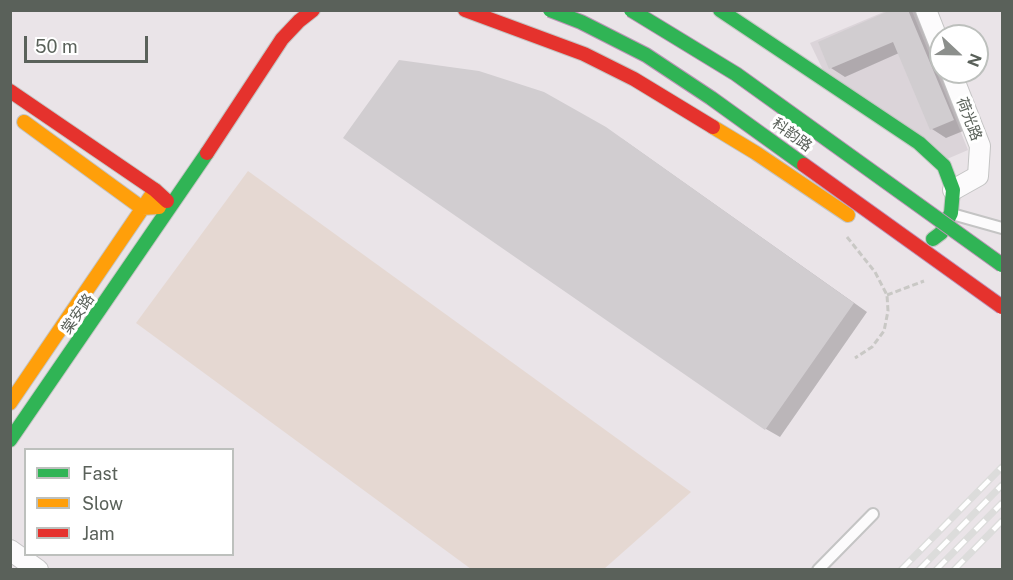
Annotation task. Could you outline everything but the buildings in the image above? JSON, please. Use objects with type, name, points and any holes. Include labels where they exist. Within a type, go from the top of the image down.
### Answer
[{"type":"main road","name":"棠安路","points":[[10,440],[172,206],[282,39],[298,21],[313,10]]},
{"type":"main road","points":[[451,10],[480,16]]},
{"type":"main road","points":[[465,10],[584,54],[634,79],[756,153],[856,221]]},
{"type":"main road","name":"科韵路","points":[[550,10],[581,22],[646,55],[711,98],[1002,307]]},
{"type":"main road","name":"科韵路","points":[[631,10],[736,74],[1002,265]]},
{"type":"main road","points":[[720,10],[919,143],[944,166],[953,190],[951,213],[941,233],[931,241],[916,247],[901,248],[885,240]]},
{"type":"main road","points":[[10,91],[154,190],[172,206]]},
{"type":"main road","points":[[10,112],[142,208],[172,206]]},
{"type":"main road","name":"棠安路","points":[[10,403],[154,190]]},
{"type":"street","points":[[926,10],[932,24]]},
{"type":"street","name":"荷光路","points":[[953,190],[978,176],[980,146],[956,84]]},
{"type":"street","points":[[10,550],[38,570]]},
{"type":"lane","points":[[951,213],[1002,228]]},
{"type":"lane","points":[[818,570],[873,514]]},
{"type":"path","points":[[846,235],[875,272],[887,295],[888,311],[885,330],[872,347],[855,358]]},
{"type":"shaded area","points":[[886,11],[912,11],[929,53],[929,84],[941,84],[968,150],[947,159],[823,70],[810,43]]},
{"type":"shaded area","points":[[248,171],[691,492],[604,569],[471,569],[136,323]]},
{"type":"railway","points":[[901,570],[1002,467]]},
{"type":"railway","points":[[919,570],[1002,485]]},
{"type":"railway","points":[[936,570],[1002,503]]},
{"type":"railway","points":[[954,570],[1002,521]]},
{"type":"traffic: fast","points":[[550,10],[581,22],[646,55],[711,98],[804,165]]},
{"type":"traffic: fast","points":[[631,10],[736,74],[1002,265]]},
{"type":"traffic: fast","points":[[720,10],[919,143],[944,166],[953,190],[951,213],[941,233],[933,239]]},
{"type":"traffic: fast","points":[[10,440],[207,153]]},
{"type":"traffic: slow","points":[[24,122],[142,208],[159,207]]},
{"type":"traffic: slow","points":[[713,127],[848,215]]},
{"type":"traffic: slow","points":[[10,403],[155,190]]},
{"type":"traffic: jam","points":[[207,153],[282,39],[313,10]]},
{"type":"traffic: jam","points":[[465,10],[584,54],[634,79],[713,127]]},
{"type":"traffic: jam","points":[[10,91],[155,190],[167,201]]},
{"type":"traffic: jam","points":[[804,165],[1002,307]]}]
